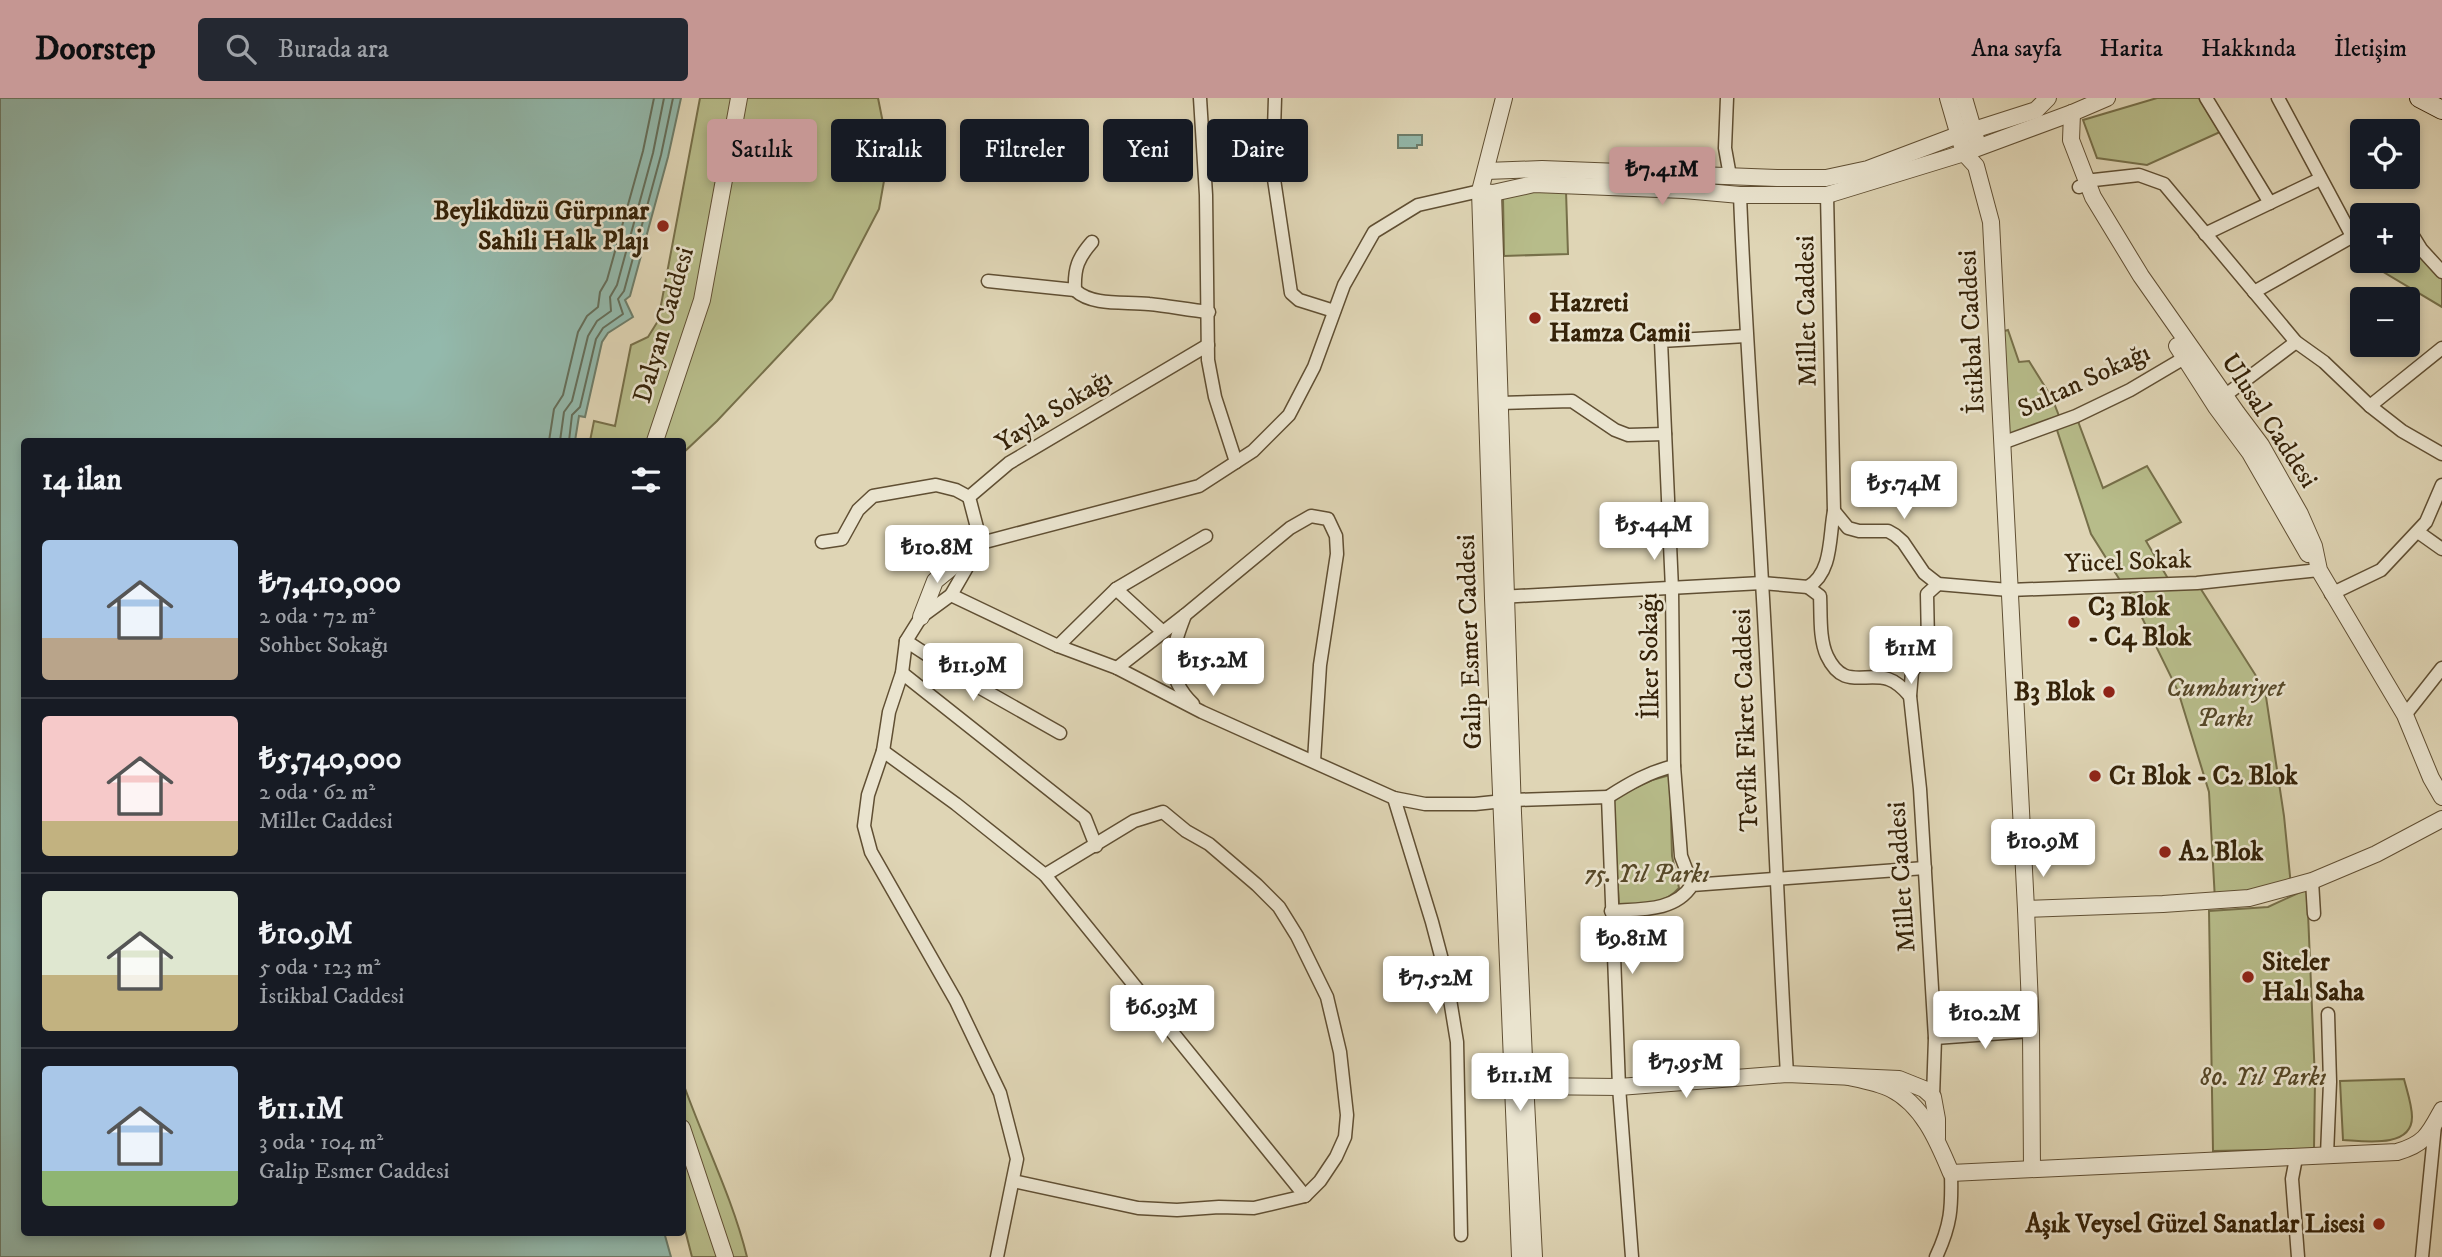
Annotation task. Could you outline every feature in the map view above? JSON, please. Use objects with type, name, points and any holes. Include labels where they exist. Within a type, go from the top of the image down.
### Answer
[{"type":"main road","points":[[2419,98],[2442,110]]},
{"type":"street","name":"Dalyan Caddesi","points":[[656,438],[702,300],[739,98]]},
{"type":"street","points":[[1200,98],[1209,312],[1208,360],[1215,397],[1236,462]]},
{"type":"street","points":[[1274,119],[1275,98]]},
{"type":"street","points":[[1504,98],[1486,171],[1500,403],[1499,597],[1762,583],[1808,587],[1820,596]]},
{"type":"street","points":[[1727,98],[1725,148],[1730,176]]},
{"type":"street","points":[[1948,98],[1966,133],[1971,150]]},
{"type":"street","points":[[1964,98],[1966,133]]},
{"type":"street","points":[[1486,171],[1542,169],[1826,178],[1868,169],[2036,110],[2048,98]]},
{"type":"street","points":[[997,1257],[1017,1159],[1000,1093],[956,1001],[871,852],[864,826],[867,796],[883,751],[888,712],[902,673],[906,641],[920,617],[934,581],[981,543],[1199,486],[1253,450],[1289,415],[1314,367],[1344,285],[1374,232],[1418,205],[1534,184],[1740,195],[1826,195],[1869,184],[1971,150],[2107,98]]},
{"type":"street","points":[[2206,98],[2270,203]]},
{"type":"street","points":[[2278,98],[2320,178],[2350,223]]},
{"type":"street","points":[[2072,113],[2071,140],[2085,202],[2221,402],[2304,549],[2405,715],[2431,778],[2442,797]]},
{"type":"street","points":[[2039,125],[2061,136],[2083,185]]},
{"type":"street","name":"İstikbal Caddesi","points":[[1971,150],[1991,222],[2026,909],[2031,1031],[2032,1169]]},
{"type":"street","points":[[2083,185],[2094,180],[2139,175],[2164,184],[2296,342],[2324,362],[2370,406],[2402,431],[2440,455]]},
{"type":"street","points":[[1826,178],[1826,195]]},
{"type":"street","points":[[2203,231],[2270,203],[2320,178]]},
{"type":"street","points":[[1275,182],[1292,293],[1299,300],[1334,311]]},
{"type":"street","name":"Galip Esmer Caddesi","points":[[1487,192],[1499,597],[1520,1086],[1520,1257]]},
{"type":"street","name":"Tevfik Fikret Caddesi","points":[[1740,195],[1787,1074]]},
{"type":"street","name":"Millet Caddesi","points":[[1826,195],[1834,511],[1828,554]]},
{"type":"street","points":[[2253,292],[2350,237]]},
{"type":"street","points":[[1075,290],[1074,277],[1080,256],[1092,242]]},
{"type":"street","points":[[2420,247],[2442,272]]},
{"type":"street","points":[[988,281],[1075,290],[1081,296],[1106,301],[1147,303],[1209,312]]},
{"type":"street","name":"İlker Sokağı","points":[[1692,885],[1681,856],[1674,766],[1672,589],[1661,341],[1746,336]]},
{"type":"street","points":[[2221,402],[2296,342]]},
{"type":"street","name":"Yayla Sokağı","points":[[969,497],[1009,463],[1209,345]]},
{"type":"street","points":[[2370,406],[2442,348]]},
{"type":"street","name":"Sultan Sokağı","points":[[2002,443],[2076,416],[2130,390],[2189,355]]},
{"type":"street","points":[[1500,403],[1572,401],[1628,435],[1665,434]]},
{"type":"street","points":[[822,542],[842,539],[858,510],[873,496],[936,485],[957,490],[969,497],[981,543],[951,595],[920,617]]},
{"type":"street","points":[[2332,594],[2381,570],[2426,522],[2442,485]]},
{"type":"street","points":[[1834,511],[1848,528],[1859,531]]},
{"type":"street","points":[[1117,668],[1290,528],[1311,516],[1328,519],[1336,536],[1337,554],[1320,665],[1314,761]]},
{"type":"street","points":[[1924,573],[1928,643],[1926,652],[1919,661],[1897,675],[1853,680],[1845,676],[1827,657],[1820,596],[1822,573],[1828,554],[1848,533],[1888,531],[1895,535],[1903,542],[1924,573],[1938,584],[1930,590],[1926,598]]},
{"type":"street","points":[[2418,532],[2442,549]]},
{"type":"street","points":[[1058,646],[1116,589],[1206,536]]},
{"type":"street","name":"Yücel Sokak","points":[[1938,584],[2009,590],[2197,583],[2319,570]]},
{"type":"street","points":[[1808,587],[1815,583],[1822,573]]},
{"type":"street","points":[[1116,589],[1163,632]]},
{"type":"street","points":[[951,595],[1058,646],[1117,668],[1202,712],[1394,799],[1425,804],[1475,804],[1608,797],[1655,771],[1674,766]]},
{"type":"street","points":[[1185,615],[1173,648],[1172,668],[1186,697],[1202,712]]},
{"type":"street","points":[[906,641],[961,677],[1060,733]]},
{"type":"street","name":"Millet Caddesi","points":[[1919,661],[1912,672],[1910,696],[1920,789],[1936,1038],[1933,1097]]},
{"type":"street","points":[[2405,715],[2442,668]]},
{"type":"street","points":[[902,673],[1085,818],[1096,846]]},
{"type":"street","points":[[1886,678],[1895,682],[1910,696]]},
{"type":"street","points":[[883,751],[956,804],[1045,875],[1305,1196]]},
{"type":"street","points":[[1608,797],[1619,1087],[1632,1257]]},
{"type":"street","points":[[1394,799],[1446,975],[1457,1042],[1461,1235]]},
{"type":"street","points":[[1013,1181],[1138,1208],[1254,1208],[1305,1196],[1320,1181],[1345,1137],[1347,1115],[1340,1052],[1327,996],[1279,907],[1257,885],[1209,844],[1186,831],[1163,812],[1134,821],[1045,875]]},
{"type":"street","points":[[2026,909],[2249,898],[2312,881],[2376,854],[2442,819]]},
{"type":"street","points":[[1611,911],[1666,905],[1686,894],[1692,885],[1925,868]]},
{"type":"street","points":[[2312,881],[2314,914]]},
{"type":"street","points":[[2327,1156],[2330,1082],[2328,1014]]},
{"type":"street","points":[[1936,1038],[2031,1031]]},
{"type":"street","points":[[1534,1257],[1520,1086],[1619,1087],[1787,1074],[1899,1079],[1924,1089],[1933,1097],[1937,1139]]},
{"type":"street","points":[[1849,1077],[1891,1089],[1905,1098],[1918,1111],[1937,1139],[1951,1173],[1952,1208],[1936,1257]]},
{"type":"street","points":[[1951,1173],[2397,1152],[2415,1147],[2427,1135],[2438,1116]]},
{"type":"street","points":[[2422,1257],[2438,1116]]},
{"type":"street","points":[[686,1140],[725,1257]]},
{"type":"street","points":[[2296,1158],[2292,1179],[2298,1257]]},
{"type":"street","points":[[1943,1241],[1944,1257]]},
{"type":"green space","points":[[700,98],[878,98],[882,119],[831,119],[831,182],[884,182],[879,209],[832,299],[686,450],[686,438],[591,438],[594,421],[615,426],[631,345],[648,337],[658,321]]},
{"type":"green space","points":[[2157,98],[2199,98],[2220,132],[2147,165],[2097,158],[2083,120]]},
{"type":"green space","points":[[1523,191],[1566,191],[1568,254],[1504,256],[1503,197]]},
{"type":"green space","points":[[2420,254],[2442,278],[2442,307],[2420,294],[2420,287],[2408,287],[2385,273],[2420,273]]},
{"type":"green space","name":"Cumhuriyet Parkı","points":[[2008,330],[2019,362],[2029,361],[2052,398],[2061,421],[2076,416],[2103,488],[2147,466],[2181,522],[2146,541],[2170,582],[2197,583],[2265,690],[2284,816],[2291,886],[2215,900],[2209,792],[2178,691],[2126,585],[2123,585],[2091,534],[2055,424],[2006,437],[1997,333]]},
{"type":"green space","name":"75. Yıl Parkı","points":[[1670,775],[1672,856],[1679,888],[1666,899],[1659,901],[1619,905],[1612,799],[1652,780]]},
{"type":"green space","name":"80. Yıl Parkı","points":[[2307,889],[2315,1080],[2314,1149],[2213,1151],[2209,911],[2268,907]]},
{"type":"green space","points":[[2404,1079],[2412,1117],[2410,1127],[2404,1134],[2385,1141],[2343,1140],[2340,1081]]},
{"type":"green space","points":[[686,1091],[725,1190],[747,1257],[692,1257],[686,1234]]},
{"type":"water","points":[[0,98],[681,98],[668,157],[630,296],[625,300],[633,317],[608,333],[602,342],[585,417],[579,416],[575,438],[21,438],[21,1236],[665,1236],[671,1257],[0,1257]]},
{"type":"water","points":[[1398,135],[1422,135],[1422,145],[1417,145],[1417,148],[1398,148]]},
{"type":"place","name":"Beylikdüzü Gürpınar Sahili Halk Plajı","points":[[663,226]]},
{"type":"place","name":"Hazreti Hamza Camii","points":[[1535,318]]},
{"type":"place","name":"C3 Blok - C4 Blok","points":[[2074,622]]},
{"type":"place","name":"B3 Blok","points":[[2109,692]]},
{"type":"place","name":"C1 Blok - C2 Blok","points":[[2095,776]]},
{"type":"place","name":"A2 Blok","points":[[2165,852]]},
{"type":"place","name":"Siteler Halı Saha","points":[[2248,977]]},
{"type":"place","name":"Aşık Veysel Güzel Sanatlar Lisesi","points":[[2379,1224]]}]
